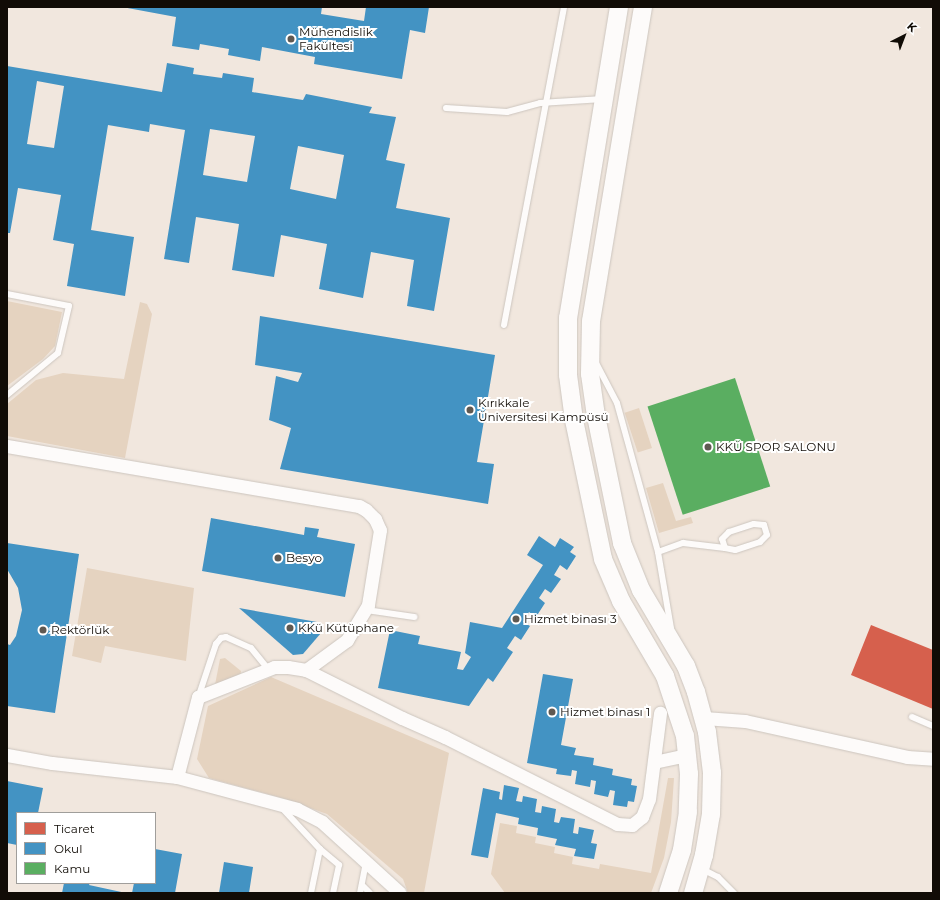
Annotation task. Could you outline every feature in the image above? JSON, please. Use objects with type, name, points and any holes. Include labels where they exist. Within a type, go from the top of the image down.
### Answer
[{"type":"street","points":[[619,7],[568,318],[567,358],[570,398],[603,559],[621,601],[665,676],[678,711],[688,755],[688,812],[679,862],[668,893]]},
{"type":"street","points":[[643,7],[591,321],[589,352],[596,416],[622,543],[641,590],[673,641],[691,679],[704,718],[710,752],[711,814],[701,868],[692,893]]},
{"type":"street","points":[[604,99],[626,103]]},
{"type":"street","points":[[7,446],[359,506],[373,516],[380,530],[366,610],[355,630],[343,644],[306,670]]},
{"type":"street","points":[[177,777],[198,697],[268,669],[288,666],[306,670],[402,718],[446,737],[617,824],[632,825],[642,817],[649,799],[660,713]]},
{"type":"street","points":[[704,718],[745,721],[907,757],[933,759]]},
{"type":"street","points":[[654,762],[710,752]]},
{"type":"street","points":[[7,755],[52,763],[177,777],[278,804],[313,816],[366,861],[400,893]]},
{"type":"street","points":[[679,862],[701,868]]},
{"type":"lane","points":[[504,325],[564,7]]},
{"type":"lane","points":[[446,108],[507,112],[546,103],[604,99]]},
{"type":"lane","points":[[7,294],[69,306],[58,353],[7,394]]},
{"type":"lane","points":[[589,352],[617,403],[658,552],[673,641]]},
{"type":"lane","points":[[658,552],[683,543],[735,550],[760,542],[767,535],[764,525],[754,524],[729,532],[722,539],[725,548]]},
{"type":"lane","points":[[366,610],[414,618]]},
{"type":"lane","points":[[198,697],[216,644],[221,638],[226,637],[251,648],[268,669]]},
{"type":"lane","points":[[912,717],[933,726]]},
{"type":"lane","points":[[278,804],[320,849],[339,865],[333,893]]},
{"type":"lane","points":[[311,893],[320,849]]},
{"type":"lane","points":[[360,893],[366,861]]},
{"type":"lane","points":[[701,868],[718,877],[734,893]]},
{"type":"lane","points":[[362,885],[370,893]]},
{"type":"shaded area","points":[[7,301],[62,312],[55,346],[43,359],[7,386]]},
{"type":"shaded area","points":[[140,302],[147,304],[152,314],[125,458],[7,436],[7,404],[36,380],[63,373],[124,379]]},
{"type":"shaded area","points":[[639,408],[652,448],[638,453],[625,413]]},
{"type":"shaded area","points":[[663,483],[676,521],[691,517],[693,523],[659,533],[646,488]]},
{"type":"shaded area","points":[[87,568],[194,588],[186,661],[105,646],[101,663],[72,656]]},
{"type":"shaded area","points":[[225,658],[241,671],[240,676],[214,690],[220,659]]},
{"type":"shaded area","points":[[271,677],[449,753],[424,893],[408,893],[403,879],[327,814],[282,798],[209,778],[197,759],[208,706]]},
{"type":"shaded area","points":[[668,778],[674,778],[671,822],[664,858],[651,893],[505,893],[491,874],[500,823],[517,826],[516,833],[536,837],[535,843],[555,847],[554,853],[573,857],[572,864],[599,869],[600,864],[651,873]]},
{"type":"building: Ticaret","points":[[871,625],[933,650],[933,709],[851,675]]},
{"type":"building: Okul","name":"Mühendislik Fakültesi","points":[[122,7],[322,7],[321,14],[364,21],[366,7],[429,7],[425,33],[410,30],[402,79],[314,64],[315,57],[262,47],[260,61],[228,55],[229,49],[200,44],[199,50],[172,46],[176,17]]},
{"type":"building: Okul","points":[[167,63],[194,68],[193,74],[222,78],[223,73],[254,78],[252,92],[303,100],[306,94],[372,107],[369,113],[396,117],[386,160],[405,164],[396,208],[450,218],[434,311],[407,306],[414,260],[371,252],[363,298],[319,289],[327,244],[281,235],[274,277],[232,270],[239,224],[196,217],[189,263],[164,259],[185,130],[150,124],[149,132],[108,125],[91,230],[134,237],[125,296],[67,286],[74,244],[53,240],[61,195],[18,188],[10,233],[7,233],[7,66],[162,92]],"holes":[[[37,81],[64,86],[54,148],[27,144]],[[210,129],[255,136],[247,182],[203,175]],[[298,146],[344,155],[336,199],[290,189]]]},
{"type":"building: Okul","points":[[260,316],[495,355],[477,462],[494,464],[488,504],[280,469],[291,428],[269,420],[276,376],[298,382],[302,373],[255,365]]},
{"type":"building: Okul","name":"Besyo","points":[[211,518],[304,535],[305,527],[319,529],[317,537],[355,544],[345,597],[202,571]]},
{"type":"building: Okul","name":"Hizmet binası 3","points":[[539,536],[555,547],[560,538],[574,547],[570,552],[576,556],[567,570],[560,565],[554,575],[561,579],[551,593],[545,589],[539,598],[545,603],[536,617],[529,612],[523,622],[530,626],[521,640],[515,636],[507,648],[513,652],[493,682],[488,678],[469,706],[378,688],[390,630],[420,636],[418,644],[461,652],[457,669],[463,670],[471,657],[465,653],[470,622],[502,628],[543,565],[527,555]]},
{"type":"building: Okul","name":"Rektörlük","points":[[7,543],[79,554],[55,713],[7,706],[7,644],[10,645],[16,636],[22,610],[18,588],[7,569]]},
{"type":"building: Okul","name":"KKü Kütüphane","points":[[239,608],[317,622],[321,633],[303,654],[293,655]]},
{"type":"building: Okul","name":"Hizmet binası 1","points":[[543,674],[573,679],[561,745],[576,748],[574,755],[594,758],[593,765],[613,769],[612,775],[632,779],[631,785],[637,786],[634,802],[628,801],[627,807],[613,805],[615,791],[610,790],[608,797],[594,794],[596,781],[591,780],[590,787],[575,784],[577,771],[572,770],[571,776],[556,774],[557,769],[527,763]]},
{"type":"building: Okul","points":[[7,781],[43,788],[38,812],[16,812],[16,845],[7,843]]},
{"type":"building: Okul","points":[[504,785],[519,788],[516,801],[522,802],[523,796],[537,799],[535,812],[541,813],[542,806],[556,809],[554,822],[559,823],[561,817],[575,819],[573,833],[578,834],[579,827],[594,830],[591,843],[597,844],[594,859],[574,856],[576,849],[555,845],[557,839],[537,835],[538,828],[518,824],[519,818],[496,813],[488,858],[471,855],[483,788],[500,792],[499,799],[502,800]]},
{"type":"building: Okul","points":[[156,849],[182,854],[175,893],[132,893],[134,884],[156,884]]},
{"type":"building: Okul","points":[[224,862],[253,867],[249,893],[219,893]]},
{"type":"building: Okul","points":[[64,884],[90,884],[126,893],[62,893]]},
{"type":"building: Kamu","name":"KKÜ SPOR SALONU","points":[[735,378],[770,486],[683,515],[648,406]]},
{"type":"place","name":"Mühendislik Fakültesi","points":[[291,39]]},
{"type":"place","name":"Kırıkkale Üniversitesi Kampüsü","points":[[470,410]]},
{"type":"place","name":"KKÜ SPOR SALONU","points":[[708,447]]},
{"type":"place","name":"Besyo","points":[[278,558]]},
{"type":"place","name":"Hizmet binası 3","points":[[516,619]]},
{"type":"place","name":"KKü Kütüphane","points":[[290,628]]},
{"type":"place","name":"Rektörlük","points":[[43,630]]},
{"type":"place","name":"Hizmet binası 1","points":[[552,712]]}]
